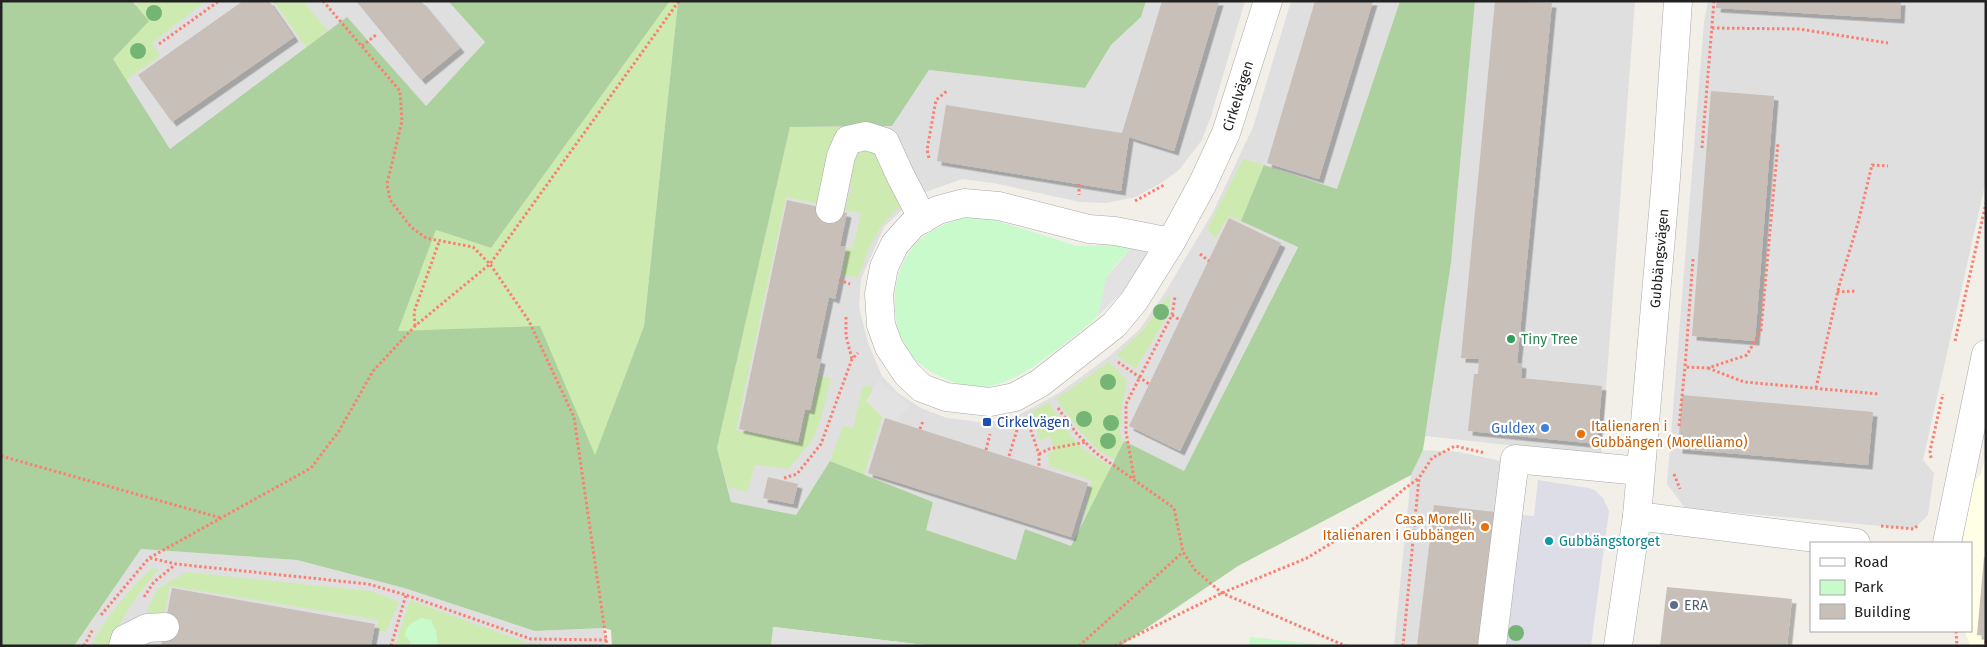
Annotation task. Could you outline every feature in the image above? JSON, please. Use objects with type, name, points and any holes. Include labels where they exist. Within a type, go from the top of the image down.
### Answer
[{"type":"street","name":"Cirkelvägen","points":[[1171,242],[1115,231],[1089,229],[990,205],[964,203],[938,210],[914,224],[895,244],[884,267],[879,294],[881,325],[889,347],[906,374],[922,388],[946,397],[990,402],[1015,397],[1040,383],[1114,325],[1134,301],[1171,242],[1203,183],[1226,133],[1268,1]]},
{"type":"street","name":"Gubbängsvägen","points":[[1618,646],[1637,516],[1666,178],[1678,1]]},
{"type":"street","points":[[830,210],[841,156],[848,140],[866,136],[885,142],[900,178],[923,218]]},
{"type":"street","points":[[1946,542],[1986,354]]},
{"type":"street","points":[[1492,646],[1515,459],[1640,471]]},
{"type":"street","points":[[1637,516],[1848,542]]},
{"type":"street","points":[[123,646],[125,639],[147,628],[165,627]]},
{"type":"path","points":[[159,44],[219,1]]},
{"type":"path","points":[[323,1],[400,91],[402,121],[387,184],[390,200],[411,227],[426,238],[473,247],[490,264],[529,321],[574,417],[607,646]]},
{"type":"path","points":[[99,618],[149,558],[311,468],[339,431],[373,371],[414,326],[490,264],[679,1]]},
{"type":"path","points":[[1702,154],[1714,1]]},
{"type":"path","points":[[1712,28],[1799,29],[1888,42]]},
{"type":"path","points":[[362,46],[376,34]]},
{"type":"path","points":[[931,166],[927,150],[936,100],[948,90]]},
{"type":"path","points":[[1708,368],[1747,355],[1761,330],[1778,143]]},
{"type":"path","points":[[1816,388],[1838,292],[1872,165],[1888,166]]},
{"type":"path","points":[[1130,204],[1159,189],[1170,180]]},
{"type":"path","points":[[1954,347],[1986,203]]},
{"type":"path","points":[[414,326],[414,312],[439,242]]},
{"type":"path","points":[[1679,431],[1694,250]]},
{"type":"path","points":[[838,280],[850,284]]},
{"type":"path","points":[[1838,292],[1856,291]]},
{"type":"path","points":[[1134,479],[1126,432],[1126,404],[1172,316],[1175,294]]},
{"type":"path","points":[[1172,316],[1180,320]]},
{"type":"path","points":[[784,478],[797,474],[820,444],[852,358],[863,348]]},
{"type":"path","points":[[1115,360],[1149,384]]},
{"type":"path","points":[[1685,367],[1708,368],[1744,382],[1879,394]]},
{"type":"path","points":[[1040,383],[1096,453],[1174,508],[1183,552],[1195,570],[1222,593],[1346,646]]},
{"type":"path","points":[[1932,466],[1930,451],[1945,385]]},
{"type":"path","points":[[1028,419],[1039,454],[1039,467]]},
{"type":"path","points":[[1009,456],[1017,429]]},
{"type":"path","points":[[1039,454],[1048,449],[1086,442]]},
{"type":"path","points":[[1115,646],[1222,593],[1307,558],[1351,531],[1419,478],[1432,458],[1455,446],[1515,459]]},
{"type":"path","points":[[1,456],[222,518]]},
{"type":"path","points":[[1675,468],[1674,477],[1682,493]]},
{"type":"path","points":[[1403,646],[1419,478]]},
{"type":"path","points":[[1877,526],[1914,529],[1923,520]]},
{"type":"path","points":[[1079,646],[1183,552]]},
{"type":"path","points":[[149,558],[176,564],[368,584],[406,595],[531,638],[606,640]]},
{"type":"path","points":[[391,646],[406,595]]},
{"type":"path","points":[[84,646],[95,625]]},
{"type":"path","points":[[1956,632],[1957,646]]},
{"type":"path","points":[[548,639],[549,646]]},
{"type":"shaded area","points":[[132,1],[448,1],[485,42],[426,106],[170,149],[112,59],[148,21]]},
{"type":"shaded area","points":[[1146,1],[1245,1],[1211,116],[1202,140],[1179,170],[1136,197],[1106,203],[1080,202],[993,183],[962,179],[926,192],[905,207],[884,227],[861,279],[859,307],[868,343],[882,376],[898,393],[921,408],[947,418],[987,423],[1015,417],[1059,393],[1107,358],[1139,330],[1166,291],[1213,212],[1253,127],[1291,1],[1400,1],[1337,189],[1264,165],[1298,246],[1184,471],[1123,442],[1071,546],[1016,560],[925,530],[933,502],[831,461],[796,515],[731,502],[717,448],[790,127],[892,126],[929,70],[1085,88],[1111,45],[1141,17]]},
{"type":"shaded area","points":[[1475,1],[1635,1],[1601,455],[1425,436],[1451,263]]},
{"type":"shaded area","points":[[1708,1],[1986,1],[1986,180],[1923,460],[1934,473],[1928,515],[1914,529],[1685,508],[1667,484],[1704,22]]},
{"type":"shaded area","points":[[1144,238],[1156,259],[1098,316],[1106,278],[1134,244]]},
{"type":"shaded area","points":[[879,381],[910,405],[897,421],[882,417],[866,401]]},
{"type":"shaded area","points":[[1423,450],[1459,452],[1505,462],[1479,646],[1394,646],[1411,475]]},
{"type":"shaded area","points":[[1986,454],[1986,646],[1970,646],[1965,632],[1972,632],[1972,542],[1963,542],[1968,487],[1981,474]]},
{"type":"shaded area","name":"Gubbängstorget","points":[[1538,480],[1589,488],[1596,491],[1603,498],[1609,511],[1591,646],[1480,646],[1495,513],[1534,516]]},
{"type":"shaded area","points":[[141,549],[297,560],[404,588],[535,631],[604,628],[605,646],[74,646]]},
{"type":"shaded area","points":[[773,627],[933,646],[771,646]]},
{"type":"green space","points":[[1,1],[132,1],[149,21],[113,59],[170,149],[347,17],[426,106],[485,42],[448,1],[670,1],[491,248],[436,230],[398,331],[540,326],[595,455],[644,326],[678,1],[1146,1],[1141,17],[1111,45],[1085,88],[929,70],[892,126],[790,127],[717,448],[731,502],[796,515],[830,461],[933,502],[926,530],[1016,560],[1025,529],[1071,546],[1124,441],[1184,471],[1298,247],[1241,221],[1264,165],[1337,189],[1400,1],[1475,1],[1451,263],[1423,450],[1411,475],[1238,566],[1120,646],[933,646],[774,627],[771,646],[612,646],[611,630],[604,628],[535,631],[404,588],[297,560],[141,549],[74,646],[1,646]]},
{"type":"green space","points":[[141,1],[206,1],[152,43],[160,56],[126,80],[112,59],[148,21],[136,6]]},
{"type":"green space","points":[[273,1],[303,1],[328,31],[306,47]]},
{"type":"green space","points":[[670,1],[678,1],[644,326],[595,456],[398,331],[436,230],[491,248]]},
{"type":"green space","points":[[790,127],[841,127],[834,137],[819,204],[786,197],[736,430],[800,443],[807,411],[812,411],[819,376],[831,378],[820,422],[811,442],[788,469],[755,465],[747,492],[728,487],[717,448]]},
{"type":"green space","points":[[867,148],[877,153],[903,203],[882,225],[870,246],[858,278],[842,274],[847,248],[853,248],[861,213],[844,210],[852,187],[846,185],[855,152]]},
{"type":"green space","points":[[1243,159],[1264,165],[1241,221],[1229,216],[1215,238],[1207,229]]},
{"type":"green space","points":[[973,216],[991,219],[1077,246],[1134,244],[1108,276],[1101,309],[1094,320],[1029,369],[1004,382],[984,387],[968,386],[951,381],[932,372],[915,360],[904,345],[899,332],[895,303],[899,274],[904,261],[917,243],[939,227]]},
{"type":"green space","points":[[1170,293],[1168,314],[1136,369],[1116,355],[1143,330]]},
{"type":"green space","points":[[1109,362],[1127,380],[1120,432],[1131,468],[1100,452],[1077,428],[1056,399]]},
{"type":"green space","points":[[863,385],[872,387],[872,393],[867,401],[882,417],[864,475],[830,461],[843,426],[853,428]]},
{"type":"green space","points":[[1049,402],[1064,427],[1082,448],[1111,467],[1084,521],[1091,480],[1049,466],[1048,454],[1054,450],[1050,436],[1040,441],[1031,412]]},
{"type":"green space","points":[[152,568],[159,569],[131,606],[109,646],[91,646],[118,604]]},
{"type":"green space","points":[[187,572],[370,591],[399,602],[386,632],[377,630],[378,620],[170,586],[164,615],[146,612],[158,588]]},
{"type":"green space","points":[[410,600],[527,643],[542,643],[542,646],[438,646],[436,631],[410,641],[411,646],[395,646]]},
{"type":"green space","points":[[422,618],[431,620],[436,631],[438,646],[411,646],[410,641],[405,636],[408,627]]},
{"type":"green space","points":[[1250,637],[1315,644],[1315,646],[1249,646]]},
{"type":"building","points":[[243,1],[269,1],[294,37],[172,122],[138,75]]},
{"type":"building","points":[[356,1],[421,1],[460,48],[421,80]]},
{"type":"building","points":[[1162,1],[1219,1],[1174,151],[1129,137],[1121,191],[937,161],[946,105],[1122,133]]},
{"type":"building","points":[[1315,1],[1373,1],[1319,179],[1267,163]]},
{"type":"building","points":[[1495,1],[1552,3],[1517,363],[1522,364],[1521,378],[1602,386],[1597,444],[1468,431],[1474,374],[1478,374],[1479,359],[1461,358]]},
{"type":"building","points":[[1717,1],[1901,1],[1900,19],[1716,8]]},
{"type":"building","points":[[1711,91],[1774,96],[1755,341],[1692,336]]},
{"type":"building","points":[[787,200],[847,213],[840,246],[846,247],[835,299],[829,297],[816,358],[821,360],[810,410],[805,409],[798,442],[739,429]]},
{"type":"building","points":[[1229,218],[1281,243],[1180,451],[1129,426]]},
{"type":"building","points":[[1682,395],[1873,412],[1868,465],[1678,449]]},
{"type":"building","points":[[885,418],[1088,483],[1071,537],[868,473]]},
{"type":"building","points":[[768,477],[798,484],[793,504],[763,498]]},
{"type":"building","points":[[1434,505],[1495,512],[1479,646],[1417,646]]},
{"type":"building","points":[[1984,557],[1986,557],[1986,636],[1977,635]]},
{"type":"building","points":[[1667,587],[1792,599],[1787,646],[1660,646]]},
{"type":"building","points":[[172,588],[375,624],[371,646],[161,646]]},
{"type":"place","name":"Tiny Tree","points":[[1511,339]]},
{"type":"place","name":"Cirkelvägen","points":[[987,422]]},
{"type":"place","name":"Guldex","points":[[1545,428]]},
{"type":"place","name":"Italienaren i Gubbängen (Morelliamo)","points":[[1581,434]]},
{"type":"place","name":"Casa Morelli, Italienaren i Gubbängen","points":[[1485,527]]},
{"type":"place","name":"Gubbängstorget","points":[[1549,541]]},
{"type":"place","name":"ERA","points":[[1674,605]]}]
